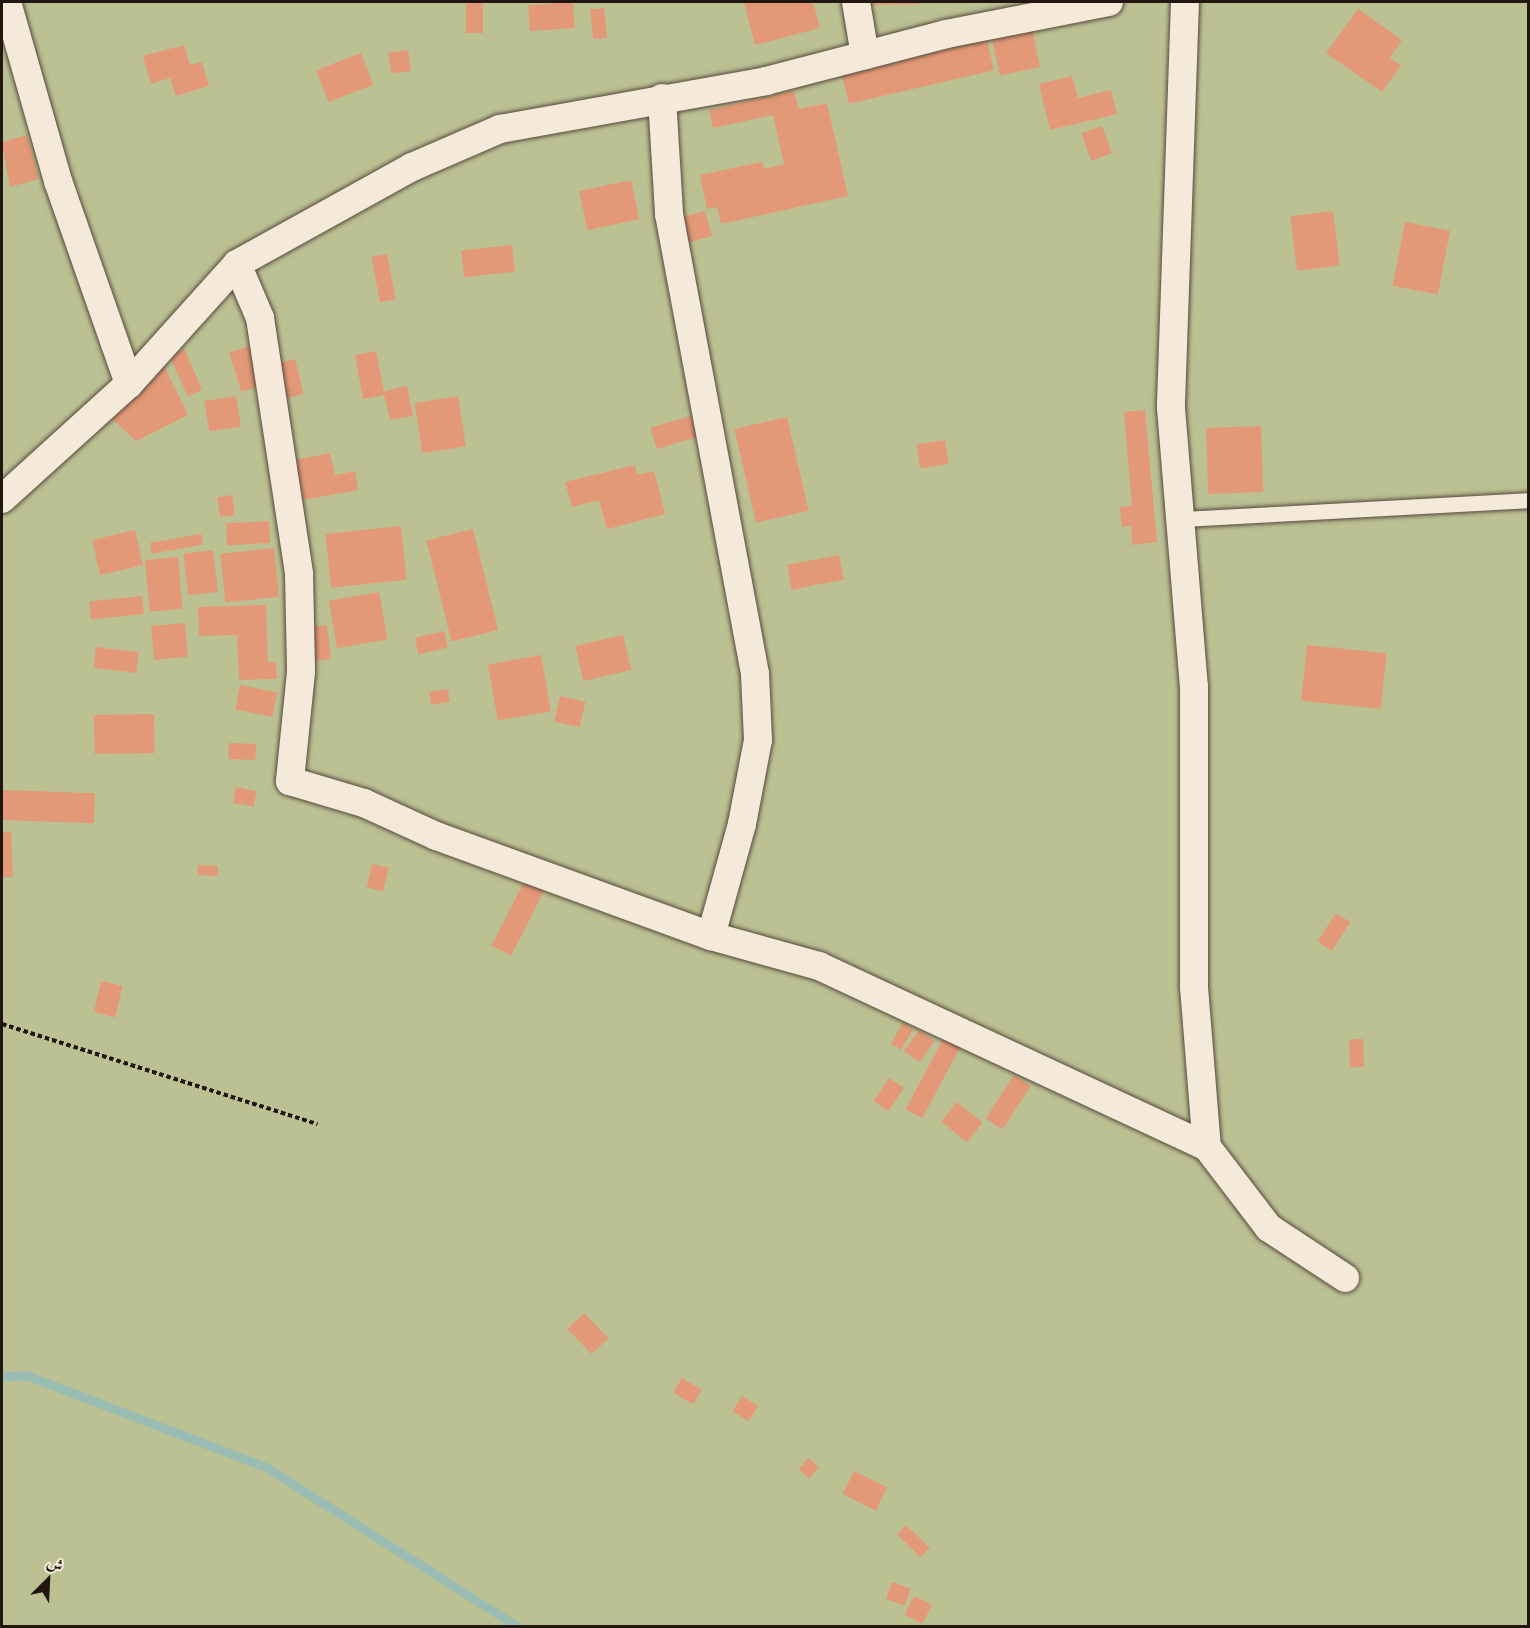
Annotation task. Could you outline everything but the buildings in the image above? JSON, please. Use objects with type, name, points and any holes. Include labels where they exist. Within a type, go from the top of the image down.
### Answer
[{"type":"street","points":[[7,2],[58,181],[129,384]]},
{"type":"street","points":[[856,2],[865,55]]},
{"type":"street","points":[[2,499],[129,384],[237,264],[412,167],[500,129],[766,81],[865,55],[1109,2]]},
{"type":"street","points":[[1185,2],[1172,408],[1194,687],[1194,987],[1207,1147]]},
{"type":"street","points":[[662,98],[669,214],[755,674],[758,740],[711,936]]},
{"type":"street","points":[[237,264],[260,318],[299,574],[301,672],[290,781],[364,802],[436,836],[711,936],[819,966],[1207,1147],[1269,1228],[1345,1278]]},
{"type":"lane","points":[[1180,519],[1528,500]]},
{"type":"path","points":[[2,1024],[318,1124]]},
{"type":"green space","points":[[2,2],[1528,2],[1528,1626],[2,1626]]},
{"type":"waterway","points":[[2,1376],[26,1375],[266,1467],[517,1626]]}]
